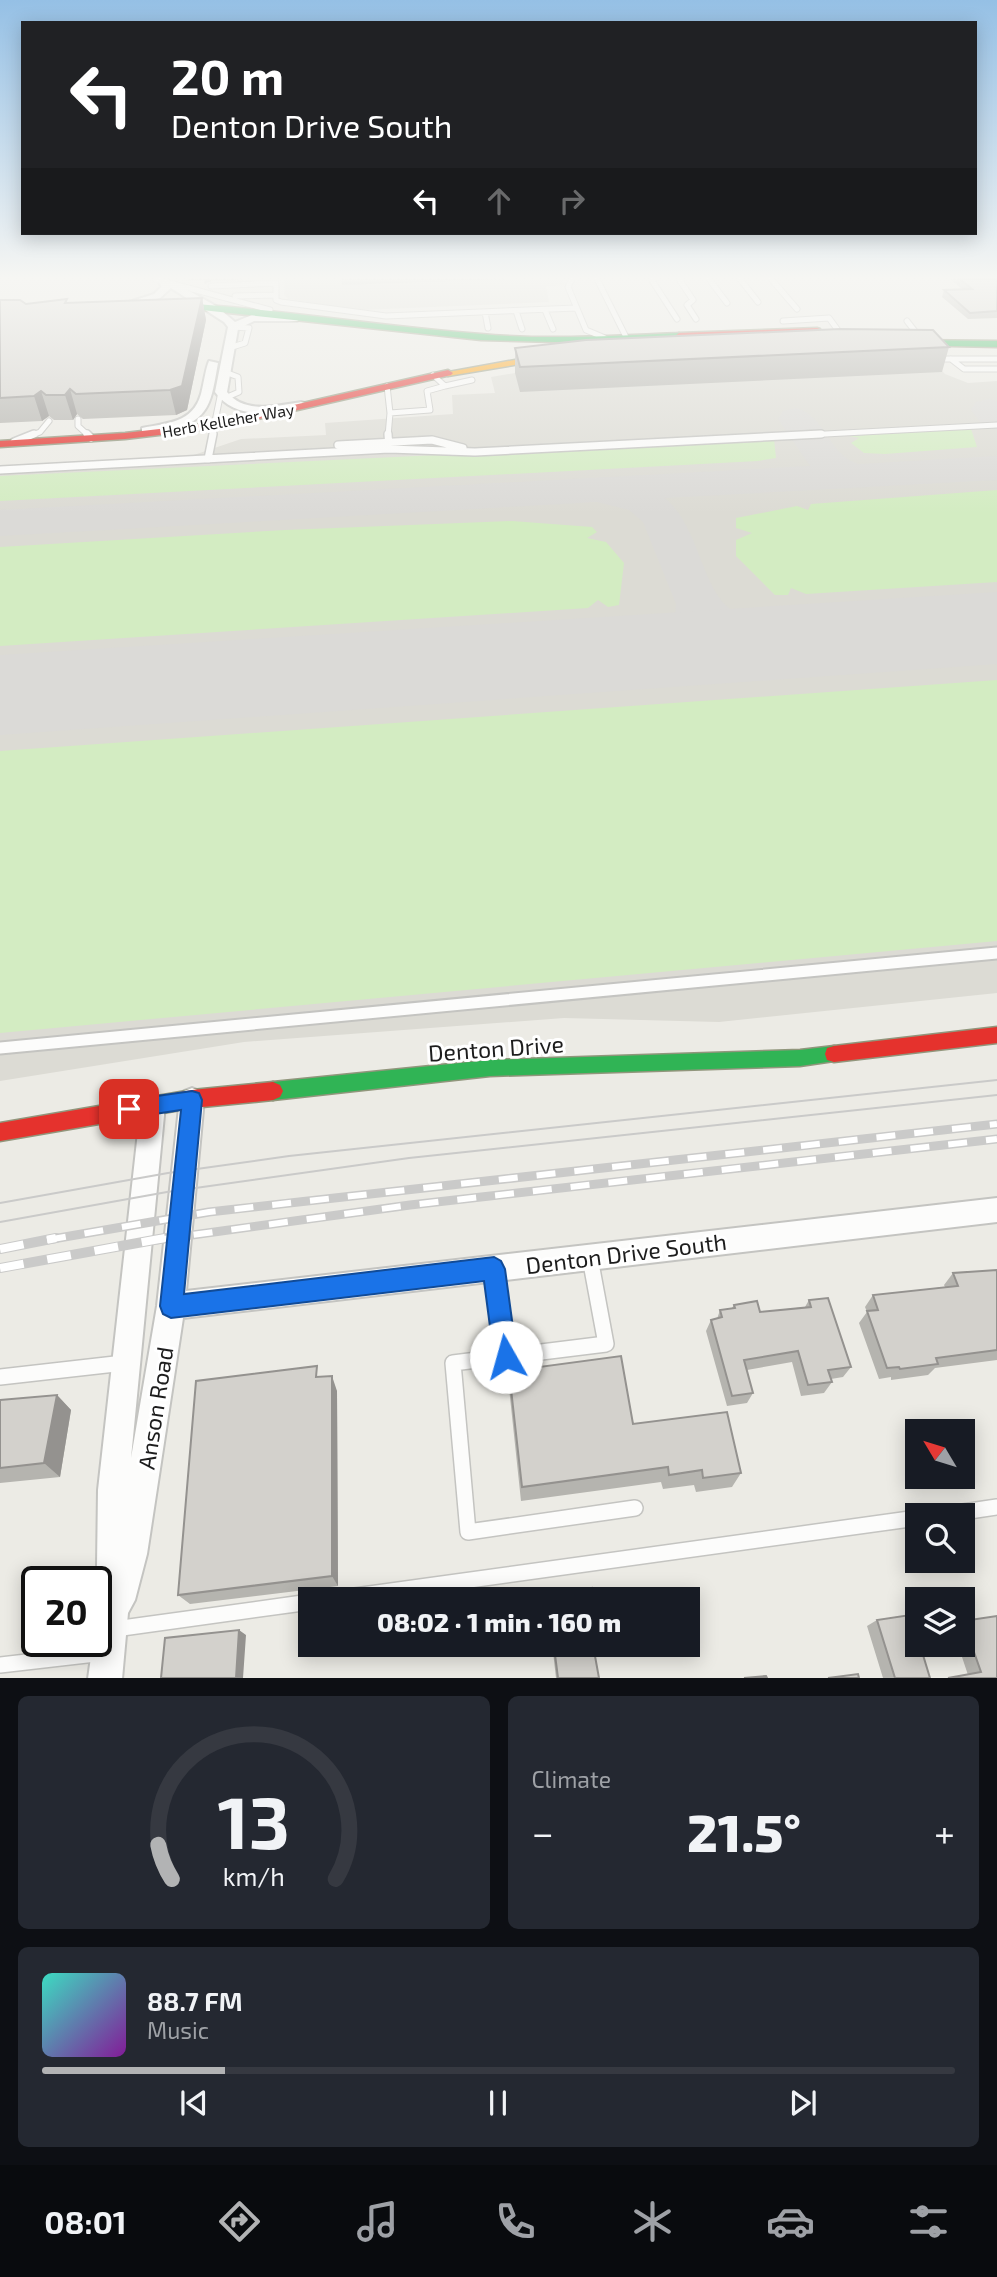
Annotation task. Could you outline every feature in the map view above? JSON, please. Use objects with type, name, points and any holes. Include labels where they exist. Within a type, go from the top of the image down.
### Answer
[{"type":"main road","name":"Herb Kelleher Way","points":[[4,444],[121,436],[216,425],[387,386],[439,381],[545,357]]},
{"type":"main road","name":"Denton Drive","points":[[0,1132],[153,1105],[490,1068],[800,1058],[997,1035]]},
{"type":"street","points":[[121,436],[172,426],[189,421],[200,414],[205,406],[215,357]]},
{"type":"street","points":[[227,357],[223,395],[234,405],[260,410],[329,401]]},
{"type":"street","name":"Anson Road","points":[[112,1637],[131,1554],[171,1306],[192,1100]]},
{"type":"street","name":"Anson Road","points":[[111,1566],[113,1490],[153,1105]]},
{"type":"street","name":"Denton Drive South","points":[[171,1306],[997,1210]]},
{"type":"lane","points":[[938,357],[997,359]]},
{"type":"lane","points":[[950,359],[964,369],[997,369]]},
{"type":"lane","points":[[208,459],[223,395],[239,392],[238,377],[225,372]]},
{"type":"lane","points":[[390,413],[430,411],[427,391],[439,381],[472,380]]},
{"type":"lane","points":[[387,386],[390,413],[388,446]]},
{"type":"lane","points":[[78,419],[78,426],[92,438]]},
{"type":"lane","points":[[4,444],[40,432],[49,421]]},
{"type":"lane","points":[[338,445],[475,452],[997,425]]},
{"type":"lane","points":[[0,470],[388,446]]},
{"type":"lane","points":[[0,1048],[997,953]]},
{"type":"lane","points":[[590,1257],[606,1344],[453,1363],[468,1532],[635,1508]]},
{"type":"lane","points":[[494,1269],[506,1357]]},
{"type":"lane","points":[[0,1377],[125,1363]]},
{"type":"lane","points":[[975,1510],[997,1507]]},
{"type":"lane","points":[[420,1587],[905,1520]]},
{"type":"lane","points":[[112,1653],[298,1605]]},
{"type":"lane","points":[[0,1665],[79,1657]]},
{"type":"shaded area","points":[[854,357],[929,357],[945,374],[968,383],[997,381],[997,993],[719,1022],[564,1018],[244,1042],[0,1081],[0,467],[185,458],[241,439],[326,435],[325,423],[453,414],[452,395],[495,393],[491,377],[515,373]]},
{"type":"green space","points":[[971,429],[977,447],[885,454],[864,453],[851,443],[859,438],[849,436]]},
{"type":"green space","points":[[774,439],[776,458],[758,461],[0,501],[0,476]]},
{"type":"green space","points":[[997,490],[997,582],[806,594],[791,588],[788,595],[775,595],[736,556],[736,540],[752,533],[736,528],[736,518],[797,506],[808,510],[811,504]]},
{"type":"green space","points":[[512,521],[592,527],[597,532],[587,538],[606,542],[624,563],[619,605],[608,607],[598,600],[588,608],[0,646],[0,547],[285,530]]},
{"type":"green space","points":[[997,680],[997,941],[0,1033],[0,751]]},
{"type":"building","points":[[0,357],[189,357],[182,386],[170,390],[76,394],[70,389],[65,395],[46,395],[41,391],[34,396],[0,398]]},
{"type":"building","points":[[517,357],[728,357],[520,367]]},
{"type":"building","points":[[997,1270],[997,1350],[936,1358],[938,1364],[887,1368],[867,1311],[878,1310],[873,1295],[958,1286],[953,1273]]},
{"type":"building","points":[[828,1298],[851,1367],[828,1370],[832,1382],[808,1385],[798,1351],[744,1360],[753,1393],[732,1396],[711,1320],[722,1317],[720,1310],[757,1301],[760,1312],[811,1307],[809,1300]]},
{"type":"building","points":[[621,1356],[633,1424],[727,1412],[741,1473],[703,1478],[702,1470],[669,1475],[668,1467],[522,1487],[509,1371]]},
{"type":"building","points":[[317,1366],[316,1377],[332,1376],[332,1576],[178,1595],[196,1381]]},
{"type":"building","points":[[57,1395],[44,1463],[0,1468],[0,1400]]},
{"type":"building","points":[[905,1616],[905,1657],[924,1657],[930,1678],[895,1678],[877,1620]]},
{"type":"building","points":[[997,1616],[997,1678],[948,1678],[981,1672],[975,1655],[975,1619]]},
{"type":"building","points":[[239,1630],[236,1678],[161,1678],[165,1638]]},
{"type":"building","points":[[555,1657],[595,1657],[599,1678],[558,1678]]},
{"type":"building","points":[[858,1674],[859,1678],[828,1678]]},
{"type":"taxiway","points":[[989,410],[997,419]]},
{"type":"taxiway","points":[[796,419],[832,469],[859,476]]},
{"type":"taxiway","points":[[859,476],[997,468]]},
{"type":"taxiway","points":[[0,523],[859,476]]},
{"type":"taxiway","points":[[601,491],[643,501],[662,517],[699,604]]},
{"type":"taxiway","points":[[657,650],[672,644],[694,628],[700,613],[699,604]]},
{"type":"taxiway","points":[[699,604],[714,620],[748,635],[790,641]]},
{"type":"runway","points":[[0,695],[997,628]]},
{"type":"tram line","points":[[0,1203],[168,1173],[289,1156],[997,1080]]},
{"type":"tram line","points":[[0,1222],[167,1192],[409,1158],[997,1095]]},
{"type":"railway","points":[[47,1240],[209,1212],[997,1124]]},
{"type":"railway","points":[[156,1240],[410,1205],[997,1139]]},
{"type":"railway","points":[[0,1249],[56,1238]]},
{"type":"railway","points":[[0,1268],[165,1238]]},
{"type":"traffic: fast","points":[[273,1091],[490,1068],[800,1058],[834,1054]]},
{"type":"traffic: slow","points":[[448,373],[545,357]]},
{"type":"traffic: jam","points":[[0,444],[125,436],[219,425],[448,373]]},
{"type":"traffic: jam","points":[[834,1054],[997,1035]]},
{"type":"traffic: jam","points":[[0,1132],[192,1099],[273,1091]]},
{"type":"route","points":[[129,1109],[192,1100],[171,1306],[494,1269],[506,1357]]}]
